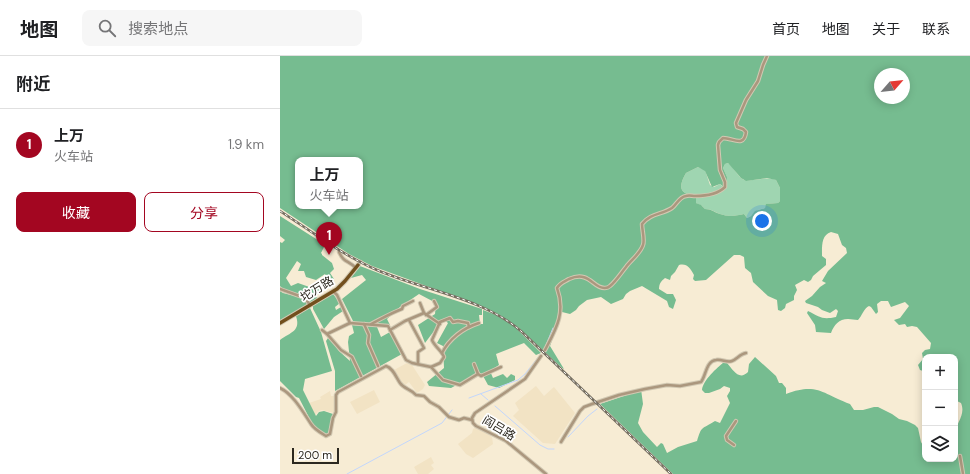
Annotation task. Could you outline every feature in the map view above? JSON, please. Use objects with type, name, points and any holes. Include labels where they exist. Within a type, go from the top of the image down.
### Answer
[{"type":"main road","name":"坨万路","points":[[280,323],[333,292],[343,284],[357,266]]},
{"type":"street","points":[[545,350],[559,322],[562,308],[557,288],[560,283],[575,276],[583,277],[591,280],[598,286],[607,288],[641,250],[644,244],[642,224],[647,218],[673,207],[681,197],[716,193],[725,187],[725,182],[720,170],[718,145],[720,140],[723,138],[738,142],[746,136],[746,132],[737,127],[736,123],[746,100],[758,81],[767,56]]},
{"type":"street","points":[[339,252],[343,260],[357,266]]},
{"type":"street","points":[[280,289],[305,298],[310,305]]},
{"type":"street","points":[[333,292],[337,295],[351,323]]},
{"type":"street","points":[[370,324],[402,309],[403,306],[412,301]]},
{"type":"street","points":[[390,330],[437,307],[434,301]]},
{"type":"street","points":[[420,303],[425,314],[440,324]]},
{"type":"street","points":[[432,367],[440,363],[444,357],[432,340],[440,322],[450,318],[454,322],[458,321],[468,323],[469,327]]},
{"type":"street","points":[[409,320],[424,348],[418,352],[418,364]]},
{"type":"street","points":[[327,336],[351,323],[388,326],[406,360],[432,367],[443,380],[460,385],[478,374],[481,376],[501,367]]},
{"type":"street","points":[[442,353],[448,343],[461,332],[479,323]]},
{"type":"street","points":[[364,324],[369,335],[368,343],[378,366]]},
{"type":"street","points":[[322,330],[341,350],[352,357],[361,376]]},
{"type":"street","points":[[561,442],[580,411],[588,405],[607,398],[645,389],[667,385],[680,386],[701,382],[704,377],[705,370],[712,361],[717,359],[727,362],[733,361],[746,353]]},
{"type":"street","name":"阎吕路","points":[[542,356],[525,379],[475,413],[472,416],[472,420],[476,426],[506,441],[546,474]]},
{"type":"street","points":[[474,364],[478,374]]},
{"type":"street","points":[[280,388],[289,394],[304,412],[312,425],[326,436],[331,432],[333,418],[336,412],[336,395],[338,392],[386,366],[392,370],[403,386],[416,394],[424,396],[430,402],[439,407],[449,417],[459,420],[464,418],[472,420]]},
{"type":"street","points":[[734,445],[727,440],[726,436],[736,421]]},
{"type":"street","points":[[960,456],[963,474]]},
{"type":"shaded area","points":[[407,363],[412,365],[425,385],[423,389],[417,393],[409,382],[405,385],[402,384],[394,370]]},
{"type":"shaded area","points":[[536,386],[544,396],[554,387],[575,413],[555,444],[543,443],[513,416],[519,410],[515,403]]},
{"type":"shaded area","points":[[374,390],[380,402],[357,414],[350,402]]},
{"type":"shaded area","points":[[330,391],[331,396],[334,396],[334,413],[322,410],[315,415],[309,403],[321,399],[320,397]]},
{"type":"shaded area","points":[[477,427],[492,437],[493,444],[473,458],[466,454],[458,444]]},
{"type":"shaded area","points":[[431,457],[434,463],[431,465],[434,469],[428,474],[418,474],[414,467]]},
{"type":"green space","points":[[280,56],[970,56],[970,474],[673,474],[600,404],[641,389],[643,404],[638,423],[643,432],[657,447],[661,443],[663,444],[667,453],[678,447],[697,441],[703,428],[715,421],[720,423],[730,403],[727,396],[730,388],[724,386],[720,389],[705,393],[702,390],[703,386],[711,374],[724,362],[727,363],[736,374],[745,374],[748,372],[749,364],[755,357],[776,376],[779,383],[782,383],[786,388],[786,394],[805,389],[813,389],[850,404],[854,410],[878,407],[899,419],[915,425],[918,428],[922,444],[922,462],[958,462],[958,424],[962,415],[962,407],[961,403],[958,402],[958,354],[922,354],[925,350],[930,349],[931,343],[917,327],[907,327],[905,324],[899,325],[894,320],[900,318],[909,306],[905,302],[891,307],[888,301],[881,301],[877,304],[878,312],[876,314],[869,306],[858,320],[848,319],[839,321],[831,333],[816,332],[815,325],[807,313],[808,311],[827,318],[836,317],[838,311],[836,309],[830,313],[806,303],[805,301],[826,283],[822,281],[828,271],[847,253],[846,248],[842,245],[838,234],[831,232],[825,236],[822,256],[826,259],[826,265],[808,282],[804,280],[795,285],[797,290],[794,300],[786,304],[785,308],[781,311],[778,310],[777,300],[768,296],[753,282],[751,273],[745,268],[744,257],[734,255],[706,280],[695,281],[693,279],[694,275],[688,267],[679,265],[671,276],[670,280],[665,278],[662,280],[659,289],[667,294],[673,294],[676,300],[673,309],[669,307],[667,301],[642,286],[630,291],[623,299],[611,304],[601,297],[587,300],[570,314],[562,312],[550,346],[564,369],[519,328],[498,314],[478,305],[372,266],[349,254],[280,208]],"holes":[[[728,163],[741,178],[746,181],[767,178],[776,180],[780,188],[780,201],[778,203],[766,204],[765,208],[755,211],[747,218],[744,214],[726,216],[705,209],[696,203],[696,196],[686,194],[683,192],[681,186],[686,173],[698,167],[705,171],[712,187],[720,184],[724,187],[726,186],[727,177],[723,168],[725,164]]]},
{"type":"green space","points":[[728,163],[744,180],[776,180],[780,188],[780,201],[778,203],[767,204],[765,208],[758,210],[747,218],[744,214],[726,216],[705,209],[696,203],[696,196],[683,192],[681,186],[686,173],[698,167],[705,170],[710,185],[714,187],[720,184],[722,186],[727,177],[723,168],[725,164]]},
{"type":"green space","points":[[280,216],[324,244],[321,253],[332,263],[334,269],[330,273],[334,279],[328,281],[325,274],[316,280],[306,277],[304,271],[298,271],[301,264],[297,261],[286,278],[291,286],[298,283],[315,289],[318,288],[320,292],[316,296],[318,300],[311,303],[305,296],[283,289],[280,286],[280,242],[282,243],[285,240],[280,236]]},
{"type":"green space","points":[[360,266],[420,289],[482,309],[482,315],[479,315],[480,324],[483,324],[483,310],[496,315],[513,325],[541,353],[536,355],[524,343],[496,354],[499,365],[490,371],[493,378],[503,374],[507,378],[511,374],[515,376],[515,380],[499,388],[488,385],[482,374],[479,373],[451,388],[429,386],[427,382],[444,368],[443,346],[437,343],[448,323],[443,319],[425,343],[418,325],[435,314],[436,303],[419,294],[400,307],[387,319],[390,325],[358,323],[353,321],[342,299],[366,280],[362,275],[351,278]]},
{"type":"green space","points":[[280,291],[303,298],[308,305],[280,322]]},
{"type":"green space","points":[[333,294],[340,303],[335,307],[336,310],[341,307],[343,311],[334,317],[324,329],[313,309],[313,306]]},
{"type":"green space","points":[[310,308],[321,332],[332,371],[305,379],[303,390],[316,416],[319,412],[324,411],[333,414],[327,438],[314,427],[299,398],[296,397],[280,381],[280,340],[296,328],[296,316]]},
{"type":"green space","points":[[352,325],[377,327],[381,337],[390,332],[402,354],[335,391],[335,371],[326,341],[328,338],[330,339],[339,351],[350,361],[348,342],[349,336],[354,333]]},
{"type":"green space","points":[[922,360],[922,371],[920,370],[918,365]]},
{"type":"waterway","points":[[544,350],[553,328]]},
{"type":"waterway","points":[[469,398],[518,380],[525,374],[540,355]]},
{"type":"waterway","points":[[481,394],[488,400]]},
{"type":"waterway","points":[[495,406],[540,445],[548,449],[554,449]]},
{"type":"waterway","points":[[568,437],[588,416],[597,409]]},
{"type":"waterway","points":[[347,474],[442,423],[452,410]]},
{"type":"tunnel","points":[[358,265],[362,260]]},
{"type":"railway","points":[[280,211],[339,250],[364,264],[395,277],[472,303],[507,320],[522,332],[671,474]]},
{"type":"place","name":"上万","points":[[329,255]]}]
